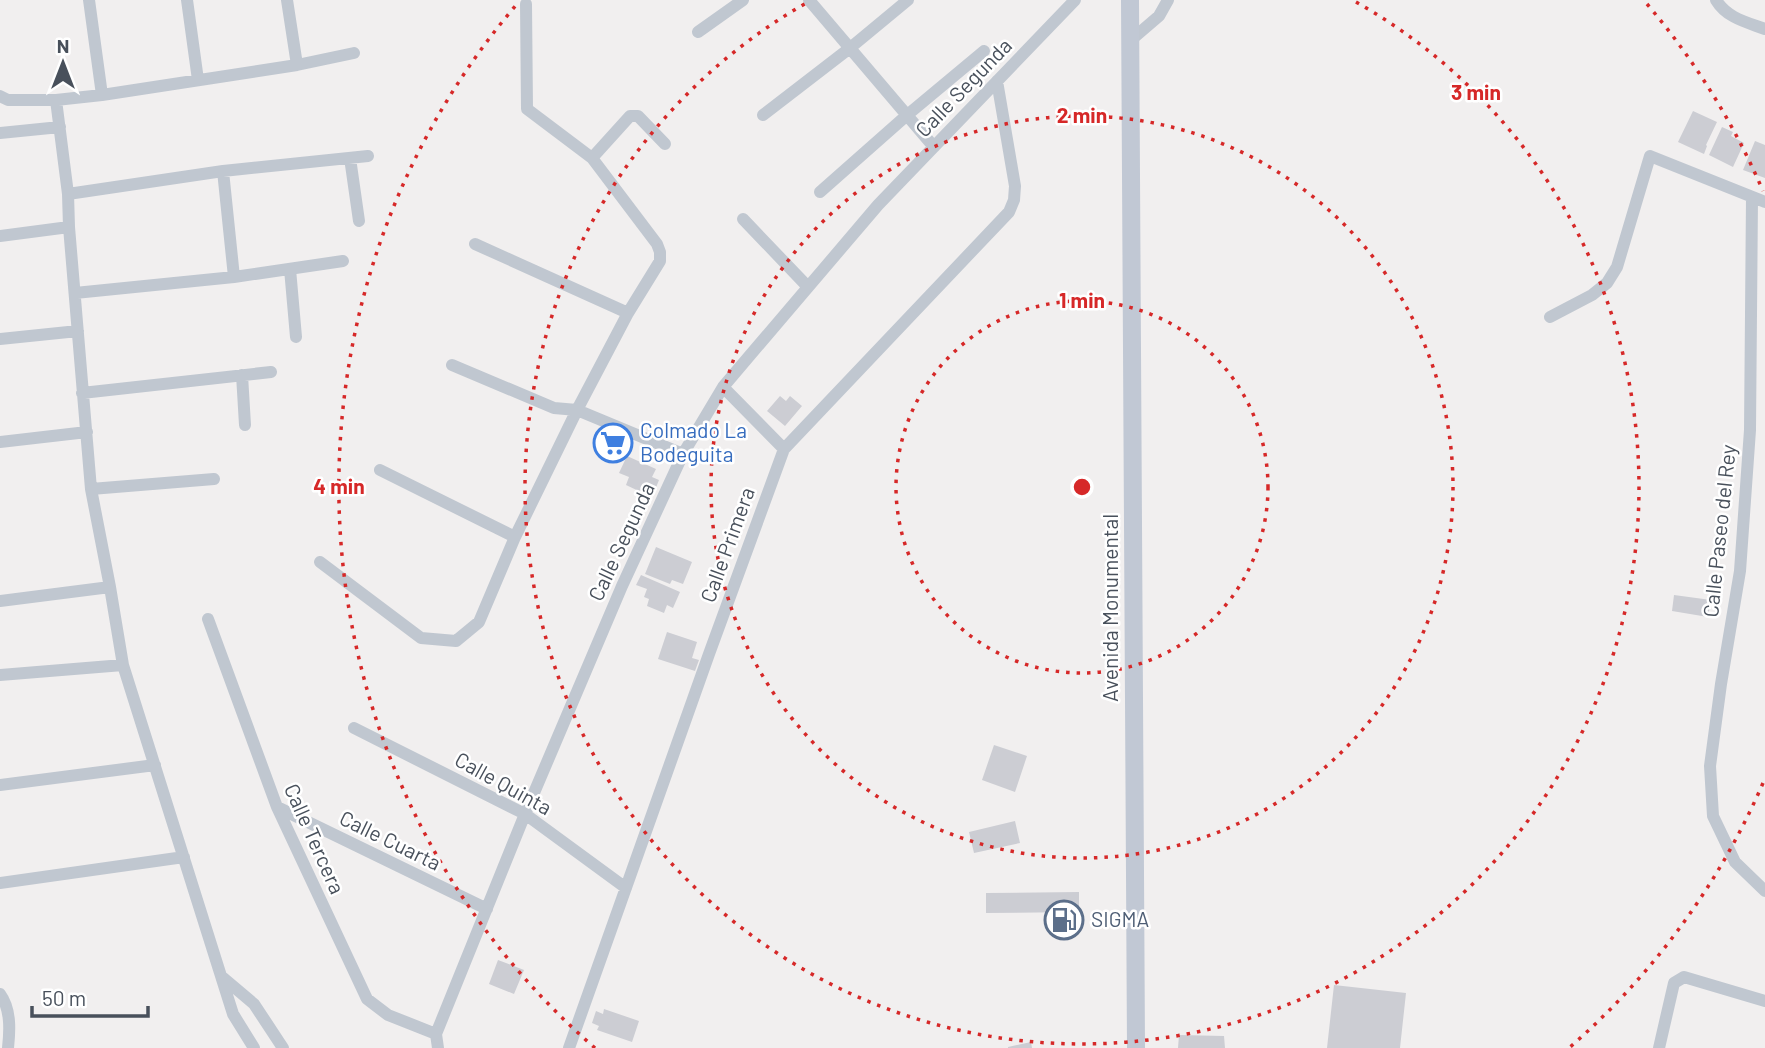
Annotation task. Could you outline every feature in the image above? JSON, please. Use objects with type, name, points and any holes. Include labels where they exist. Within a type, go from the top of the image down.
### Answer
[{"type":"main road","name":"Avenida Monumental","points":[[1130,0],[1136,1048]]},
{"type":"street","points":[[89,0],[102,95]]},
{"type":"street","points":[[187,0],[198,80]]},
{"type":"street","points":[[287,0],[297,65]]},
{"type":"street","points":[[698,32],[743,0]]},
{"type":"street","points":[[809,0],[934,147]]},
{"type":"street","points":[[763,115],[908,0]]},
{"type":"street","name":"Calle Segunda","points":[[436,1034],[525,814],[622,586],[684,454],[723,387],[878,205],[1076,0]]},
{"type":"street","points":[[1131,40],[1159,16],[1168,0]]},
{"type":"street","points":[[1716,0],[1722,9],[1732,16],[1765,29]]},
{"type":"street","points":[[320,562],[421,638],[456,641],[479,622],[515,537],[577,410],[628,313],[660,261],[657,244],[592,158],[527,109],[526,4]]},
{"type":"street","points":[[820,192],[984,51]]},
{"type":"street","points":[[0,96],[8,100],[56,100],[102,95],[354,54]]},
{"type":"street","name":"Calle Primera","points":[[569,1048],[784,449],[1010,212],[1015,186],[997,81]]},
{"type":"street","points":[[56,100],[68,194],[91,489],[123,665],[233,1014],[254,1048]]},
{"type":"street","points":[[592,158],[630,116],[638,116],[665,144]]},
{"type":"street","points":[[0,133],[60,127]]},
{"type":"street","points":[[68,194],[223,172],[368,156]]},
{"type":"street","points":[[1550,317],[1607,284],[1617,267],[1650,156],[1759,200]]},
{"type":"street","points":[[350,158],[359,221]]},
{"type":"street","points":[[223,172],[234,277]]},
{"type":"street","name":"Calle Paseo del Rey","points":[[1759,200],[1740,572],[1710,766],[1713,816],[1735,862],[1765,891]]},
{"type":"street","points":[[743,219],[808,286]]},
{"type":"street","points":[[0,236],[69,227]]},
{"type":"street","points":[[475,244],[628,313]]},
{"type":"street","points":[[75,293],[234,277],[344,261]]},
{"type":"street","points":[[290,269],[296,337]]},
{"type":"street","points":[[0,339],[78,331]]},
{"type":"street","points":[[452,365],[554,408],[577,410],[684,454]]},
{"type":"street","points":[[82,393],[271,372]]},
{"type":"street","points":[[242,375],[245,425]]},
{"type":"street","points":[[723,387],[784,449]]},
{"type":"street","points":[[0,442],[87,432]]},
{"type":"street","points":[[380,470],[515,537]]},
{"type":"street","points":[[91,489],[214,479]]},
{"type":"street","points":[[0,601],[110,587]]},
{"type":"street","name":"Calle Tercera","points":[[208,619],[276,807],[367,999],[388,1015],[436,1034]]},
{"type":"street","points":[[0,675],[123,665]]},
{"type":"street","name":"Calle Quinta","points":[[354,728],[525,814],[626,888]]},
{"type":"street","points":[[0,785],[155,765]]},
{"type":"street","name":"Calle Cuarta","points":[[276,807],[487,909]]},
{"type":"street","points":[[0,883],[184,857]]},
{"type":"street","points":[[221,976],[254,1004],[281,1047]]},
{"type":"street","points":[[1659,1048],[1674,983],[1684,977],[1765,1001]]},
{"type":"street","points":[[0,994],[5,1001],[10,1027],[8,1048]]},
{"type":"street","points":[[436,1034],[438,1048]]},
{"type":"building","points":[[1693,111],[1717,122],[1704,154],[1678,142]]},
{"type":"building","points":[[1722,127],[1733,132],[1731,136],[1744,143],[1733,167],[1709,155]]},
{"type":"building","points":[[1755,141],[1765,145],[1765,178],[1743,170]]},
{"type":"building","points":[[780,396],[786,401],[790,396],[802,406],[785,426],[767,411]]},
{"type":"building","name":"Colmado La Bodeguita","points":[[609,433],[623,439],[616,454],[602,447]]},
{"type":"building","points":[[627,456],[656,469],[652,477],[659,480],[655,490],[648,487],[645,494],[626,485],[629,477],[619,473]]},
{"type":"building","points":[[656,547],[692,562],[683,584],[672,580],[670,584],[645,574]]},
{"type":"building","points":[[641,575],[680,592],[673,608],[667,605],[664,613],[647,606],[649,599],[644,597],[647,589],[636,585]]},
{"type":"building","points":[[1674,595],[1711,600],[1708,617],[1672,611]]},
{"type":"building","points":[[667,632],[697,642],[692,658],[699,660],[695,671],[658,659]]},
{"type":"building","points":[[994,745],[1027,756],[1015,792],[982,780]]},
{"type":"building","points":[[1015,821],[1020,843],[974,853],[969,832]]},
{"type":"building","points":[[1079,892],[1079,912],[986,913],[986,893]]},
{"type":"building","points":[[498,960],[524,970],[514,994],[489,984]]},
{"type":"building","points":[[1334,985],[1406,993],[1400,1048],[1327,1048]]},
{"type":"building","points":[[604,1009],[639,1021],[632,1042],[597,1030],[599,1026],[592,1023],[596,1011],[603,1014]]},
{"type":"building","points":[[1179,1035],[1224,1036],[1225,1048],[1178,1048]]},
{"type":"building","points":[[1031,1042],[1032,1048],[1008,1048],[1008,1047]]},
{"type":"place","name":"Colmado La Bodeguita","points":[[613,443]]},
{"type":"place","name":"SIGMA","points":[[1064,920]]}]
